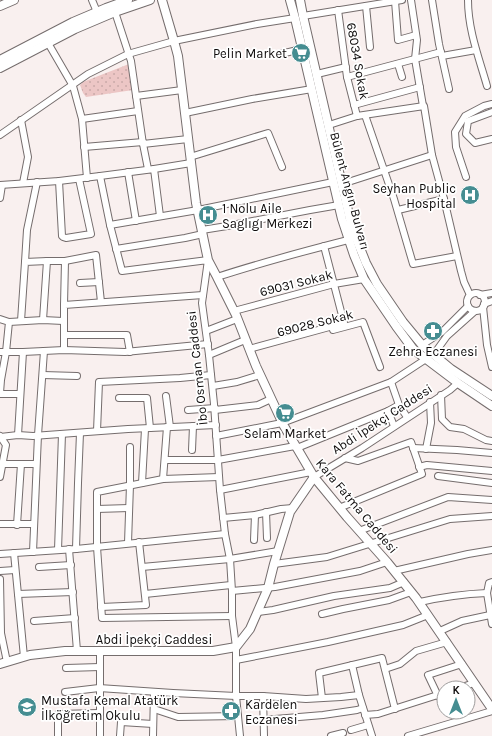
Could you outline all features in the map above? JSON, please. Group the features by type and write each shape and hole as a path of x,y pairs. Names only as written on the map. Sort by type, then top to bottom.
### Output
{"main road":[{"path":"0,6 14,0"},
{"path":"0,60 66,26 128,0"},
{"path":"0,68 75,29 115,12 150,0"},
{"name":"İbo Osman Caddesi","path":"162,0 178,56 198,210 208,260"},
{"name":"Bülent Angın Bulvarı","path":"290,0 299,17 317,74 352,228 366,263 377,284 403,322 422,345 451,369 492,396"},
{"name":"Bülent Angın Bulvarı","path":"300,0 299,17 302,49 348,240 364,279 413,348 458,383 492,406"},
{"name":"Kara Fatma Caddesi","path":"208,260 234,311 249,350 282,423 312,475 420,602 472,680"},
{"name":"Abdi İpekçi Caddesi","path":"4,663 30,655 65,650 213,651 236,647 250,629 258,612 268,588 290,512 312,475"},
{"name":"Kara Fatma Caddesi","path":"476,686 492,710"}],"street":[{"path":"92,0 97,12"},
{"path":"411,0 417,40 415,59 432,155 464,282 470,295"},
{"path":"432,0 441,54 449,89"},
{"path":"468,0 473,41 488,86"},
{"path":"0,135 73,86 88,74 128,54 174,41 257,24 399,1 398,40 416,35"},
{"path":"366,6 370,48"},
{"name":"68034 Sokak","path":"338,10 347,77 357,116"},
{"path":"115,12 130,61 143,143 151,169 160,216"},
{"path":"48,43 73,86 82,118 87,178"},
{"path":"276,54 302,49"},
{"path":"347,77 415,59 476,50"},
{"path":"398,64 402,77"},
{"path":"317,74 346,67"},
{"path":"354,105 420,87"},
{"path":"185,113 252,99 312,89"},
{"path":"136,96 182,90"},
{"path":"466,177 456,147 455,132 465,116 484,106 492,104"},
{"path":"329,125 357,116 424,106"},
{"path":"82,118 138,111"},
{"path":"492,112 468,121 466,134 475,143 492,139"},
{"path":"365,115 398,210 413,264 457,256"},
{"path":"21,120 28,157 23,183"},
{"path":"0,198 1,185 79,179 151,169 191,160 268,133 282,168"},
{"path":"84,147 188,139"},
{"path":"342,184 432,155"},
{"path":"128,172 136,221"},
{"path":"100,176 110,225 122,271 208,260"},
{"path":"60,181 62,236 63,238 66,238 91,234 79,179"},
{"path":"21,321 27,230 37,182"},
{"path":"110,225 198,210 333,182"},
{"path":"398,210 444,199"},
{"path":"116,249 185,238 227,226 339,205"},
{"path":"218,277 234,271 348,240"},
{"path":"249,350 344,323 324,246"},
{"path":"25,262 65,261 96,255 101,302"},
{"name":"İbo Osman Caddesi","path":"208,260 202,302 215,409 223,518 230,559 232,616 236,647 236,696 240,736"},
{"path":"43,320 47,261"},
{"path":"64,350 63,321 65,261"},
{"name":"69031 Sokak","path":"234,311 334,284 364,279"},
{"path":"80,283 99,282"},
{"path":"475,311 468,306 467,300 470,295 475,293 492,293"},
{"path":"480,294 484,299 492,367"},
{"path":"64,305 203,295"},
{"path":"434,354 447,336 475,311 480,310 484,305 492,301"},
{"path":"422,345 442,332 468,306"},
{"path":"0,319 9,322 43,320 63,321"},
{"path":"206,331 237,319"},
{"path":"9,322 3,352 0,393 20,394"},
{"name":"69028 Sokak","path":"249,350 363,322 380,367"},
{"path":"64,335 128,335 130,352"},
{"path":"209,355 245,340"},
{"path":"3,352 64,350 130,352 208,344"},
{"path":"33,552 36,464 44,351"},
{"path":"18,435 23,352"},
{"path":"216,436 282,423 391,382 426,359"},
{"path":"43,374 76,376"},
{"path":"96,432 98,382 211,375"},
{"path":"212,386 237,382 260,375"},
{"path":"391,382 399,405 407,417"},
{"name":"Abdi İpekçi Caddesi","path":"312,475 345,458 441,396 458,383"},
{"path":"163,479 168,427 166,396"},
{"path":"441,396 442,418 450,428 464,429 486,440 492,441"},
{"path":"119,398 147,398 147,428 142,483"},
{"path":"188,410 215,409 258,404 271,399"},
{"path":"426,449 431,423 430,402"},
{"path":"164,460 218,460 296,447 388,411 399,405"},
{"path":"388,411 394,426"},
{"path":"0,436 38,436 147,428 216,425"},
{"path":"192,450 194,426"},
{"path":"77,651 71,565 78,483 80,433"},
{"path":"58,550 62,434"},
{"path":"0,436 6,445 0,477"},
{"path":"339,508 422,474 411,442 358,462 345,458"},
{"path":"128,543 130,508 130,447"},
{"path":"413,448 492,453"},
{"path":"2,464 36,464"},
{"path":"17,525 21,464"},
{"path":"420,467 426,466 492,471"},
{"path":"220,490 312,475"},
{"path":"438,476 492,483"},
{"path":"219,477 163,479 97,492 97,547 102,618 232,616"},
{"path":"359,531 448,497 492,500"},
{"path":"97,509 130,508"},
{"path":"223,518 255,515 293,508"},
{"path":"266,512 267,538"},
{"path":"254,540 255,515"},
{"path":"274,564 327,557 450,519 492,516"},
{"path":"0,524 34,524"},
{"path":"0,554 97,547 225,534"},
{"path":"101,607 146,605 139,542"},
{"path":"394,571 492,550"},
{"path":"142,567 230,559 278,551"},
{"path":"14,553 24,657"},
{"path":"144,594 232,588 268,588 360,571 387,562"},
{"path":"39,568 71,565"},
{"path":"0,571 16,570"},
{"path":"0,579 1,633 4,663"},
{"path":"258,612 334,596 390,588 404,582"},
{"path":"492,582 489,583 487,593 492,624"},
{"path":"18,594 73,592"},
{"path":"322,614 389,600 411,592"},
{"path":"420,602 439,598 487,593"},
{"path":"236,660 404,625 428,615"},
{"path":"440,631 462,621 490,615"},
{"path":"34,620 75,618"},
{"path":"385,669 400,664 416,651 447,642"},
{"path":"100,651 100,736"},
{"path":"322,698 319,673 382,658 395,709"},
{"path":"436,687 428,675 462,664"},
{"path":"352,665 359,695 372,736"},
{"path":"66,668 100,667"},
{"path":"65,692 99,688 306,699 359,695"},
{"path":"153,736 154,692"},
{"path":"263,696 264,736"},
{"path":"365,715 378,714 436,697"},
{"path":"264,720 324,715 363,708"},
{"path":"154,709 178,716 238,716"},
{"path":"408,736 492,710"},
{"path":"58,736 58,714 99,713"},
{"path":"120,736 121,722 153,724"},
{"path":"351,730 368,726"},
{"path":"331,736 343,733"}],"shaded area":[{"path":"129,64 133,90 86,97 83,93 80,85 83,82"}],"place":[{"name":"Pelin Market","path":"301,53"},
{"name":"Seyhan Public Hospital","path":"470,195"},
{"name":"1 Nolu Aile Saglıgı Merkezi","path":"208,215"},
{"name":"Zehra Eczanesi","path":"433,331"},
{"name":"Selam Market","path":"285,413"},
{"name":"Mustafa Kemal Atatürk İlköğretim Okulu","path":"27,707"},
{"name":"Kardelen Eczanesi","path":"231,711"}]}
